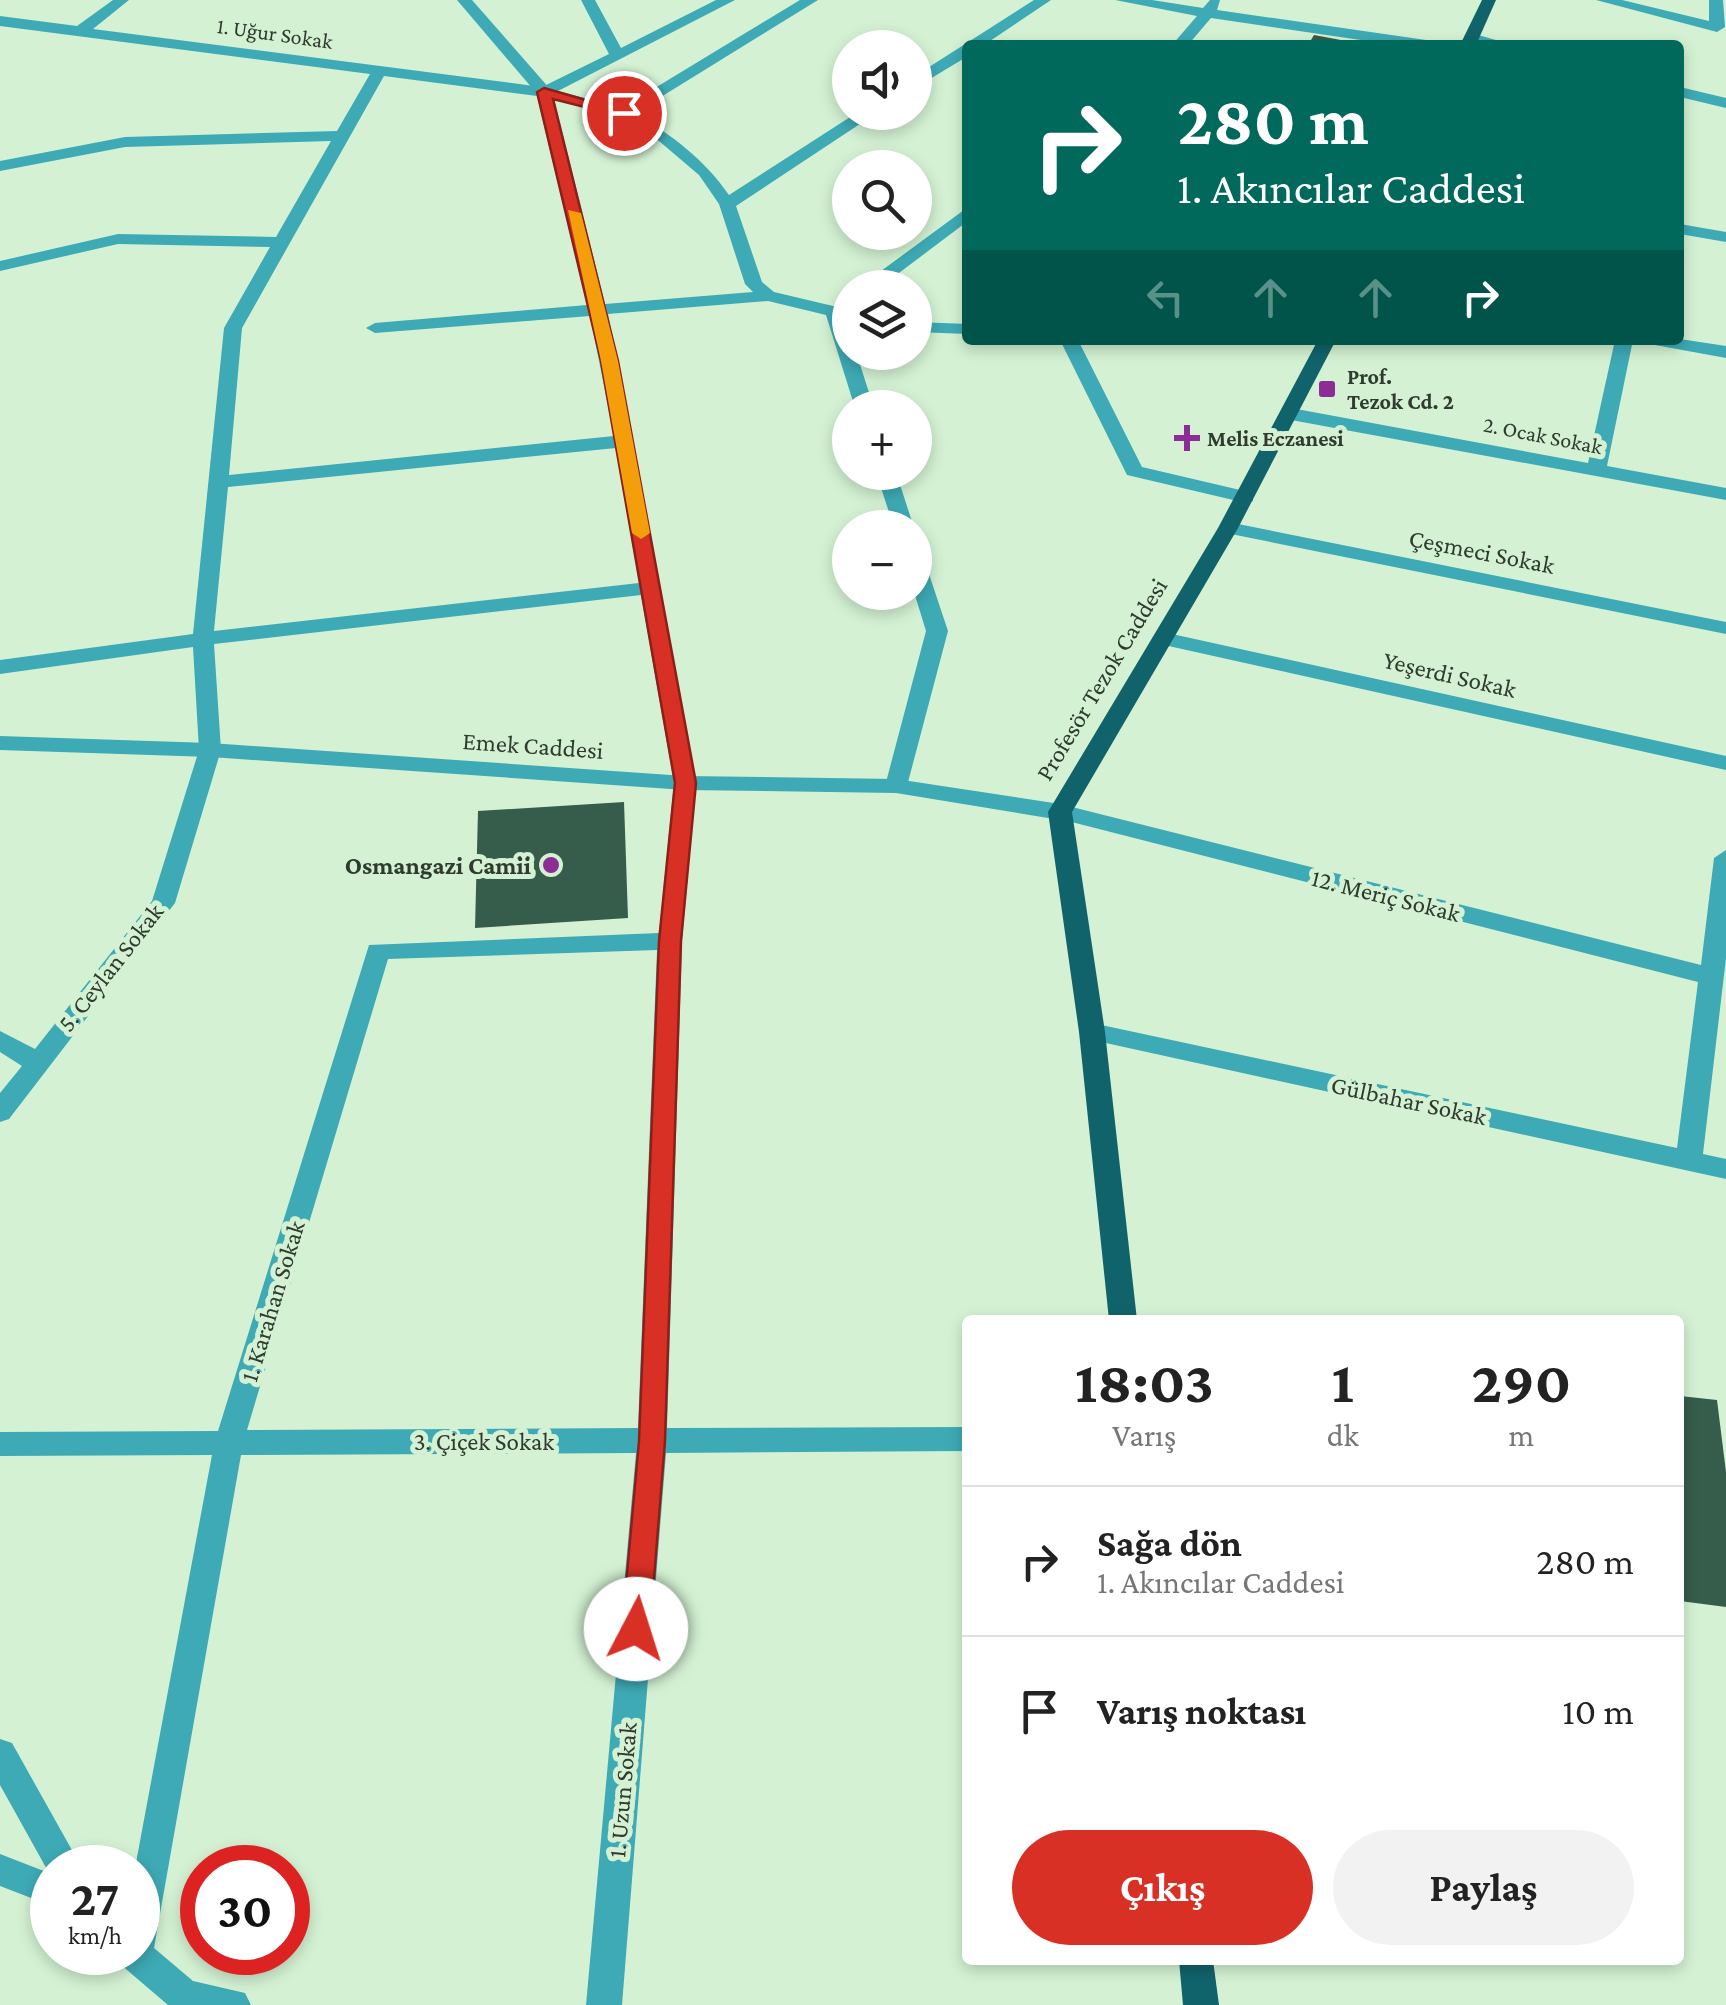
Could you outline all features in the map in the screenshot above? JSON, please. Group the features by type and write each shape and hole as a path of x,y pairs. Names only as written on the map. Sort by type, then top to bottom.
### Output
{"main road":[{"path":"1471,40 1489,0"},
{"name":"Profesör Tezok Caddesi","path":"1122,1315 1092,1032 1060,812 1228,528 1292,414 1325,345"},
{"path":"1197,1965 1201,2005"}],"street":[{"path":"82,30 122,0"},
{"path":"464,0 544,92 728,0"},
{"path":"588,0 617,56"},
{"path":"624,113 811,0"},
{"path":"982,40 1044,0"},
{"path":"1122,0 1213,6 1399,40"},
{"path":"1603,0 1718,27 1716,0"},
{"path":"1184,40 1213,6"},
{"name":"1. Uğur Sokak","path":"0,21 544,92 624,113 664,138 705,172 728,204"},
{"path":"932,72 962,54"},
{"path":"210,750 203,639 233,328 380,70"},
{"name":"1. Uzun Sokak","path":"544,92 624,441 685,783 670,941 652,1441 604,2005"},
{"path":"1684,93 1726,104"},
{"path":"768,296 754,284 728,204 842,130"},
{"path":"0,166 125,142 341,136"},
{"path":"891,270 962,217"},
{"path":"1684,230 1726,237"},
{"path":"0,266 118,239 280,242"},
{"path":"375,328 768,296 832,307"},
{"path":"932,328 962,329"},
{"path":"1071,345 1134,471 1246,496"},
{"path":"1596,471 1623,345"},
{"path":"1684,345 1726,352"},
{"name":"2. Ocak Sokak","path":"1292,414 1726,494"},
{"path":"220,482 624,441"},
{"name":"Çeşmeci Sokak","path":"1228,528 1726,628"},
{"path":"0,667 203,639 650,588"},
{"path":"896,786 938,631 931,610"},
{"name":"Yeşerdi Sokak","path":"1162,638 1726,763"},
{"name":"Emek Caddesi","path":"0,744 210,750 685,783 896,786 1060,812"},
{"name":"5. Ceylan Sokak","path":"0,1112 163,902 210,750"},
{"name":"12. Meriç Sokak","path":"1060,812 1712,977"},
{"path":"1689,1160 1726,858"},
{"name":"1. Karahan Sokak","path":"155,1845 229,1442 378,952 670,941"},
{"name":"Gülbahar Sokak","path":"1092,1032 1726,1169"},
{"path":"0,1040 36,1062"},
{"name":"3. Çiçek Sokak","path":"0,1444 962,1439"},
{"path":"0,1754 52,1845"},
{"path":"0,1870 30,1882"},
{"path":"158,1975 183,2001 233,2005"}],"building":[{"path":"1314,35 1341,40 1311,40"},
{"name":"Osmangazi Camii","path":"624,802 628,918 475,928 478,811"},
{"path":"1684,1396 1717,1400 1726,1472 1726,1607 1684,1602"}],"slow traffic":[{"path":"574,213 610,361 641,533"}],"place":[{"name":"Prof. Tezok Cd. 2","path":"1327,389"},
{"name":"Melis Eczanesi","path":"1187,438"},
{"name":"Osmangazi Camii","path":"551,865"}],"route":[{"path":"624,113 544,92 610,361 685,783 670,941 652,1441 636,1629"}]}
